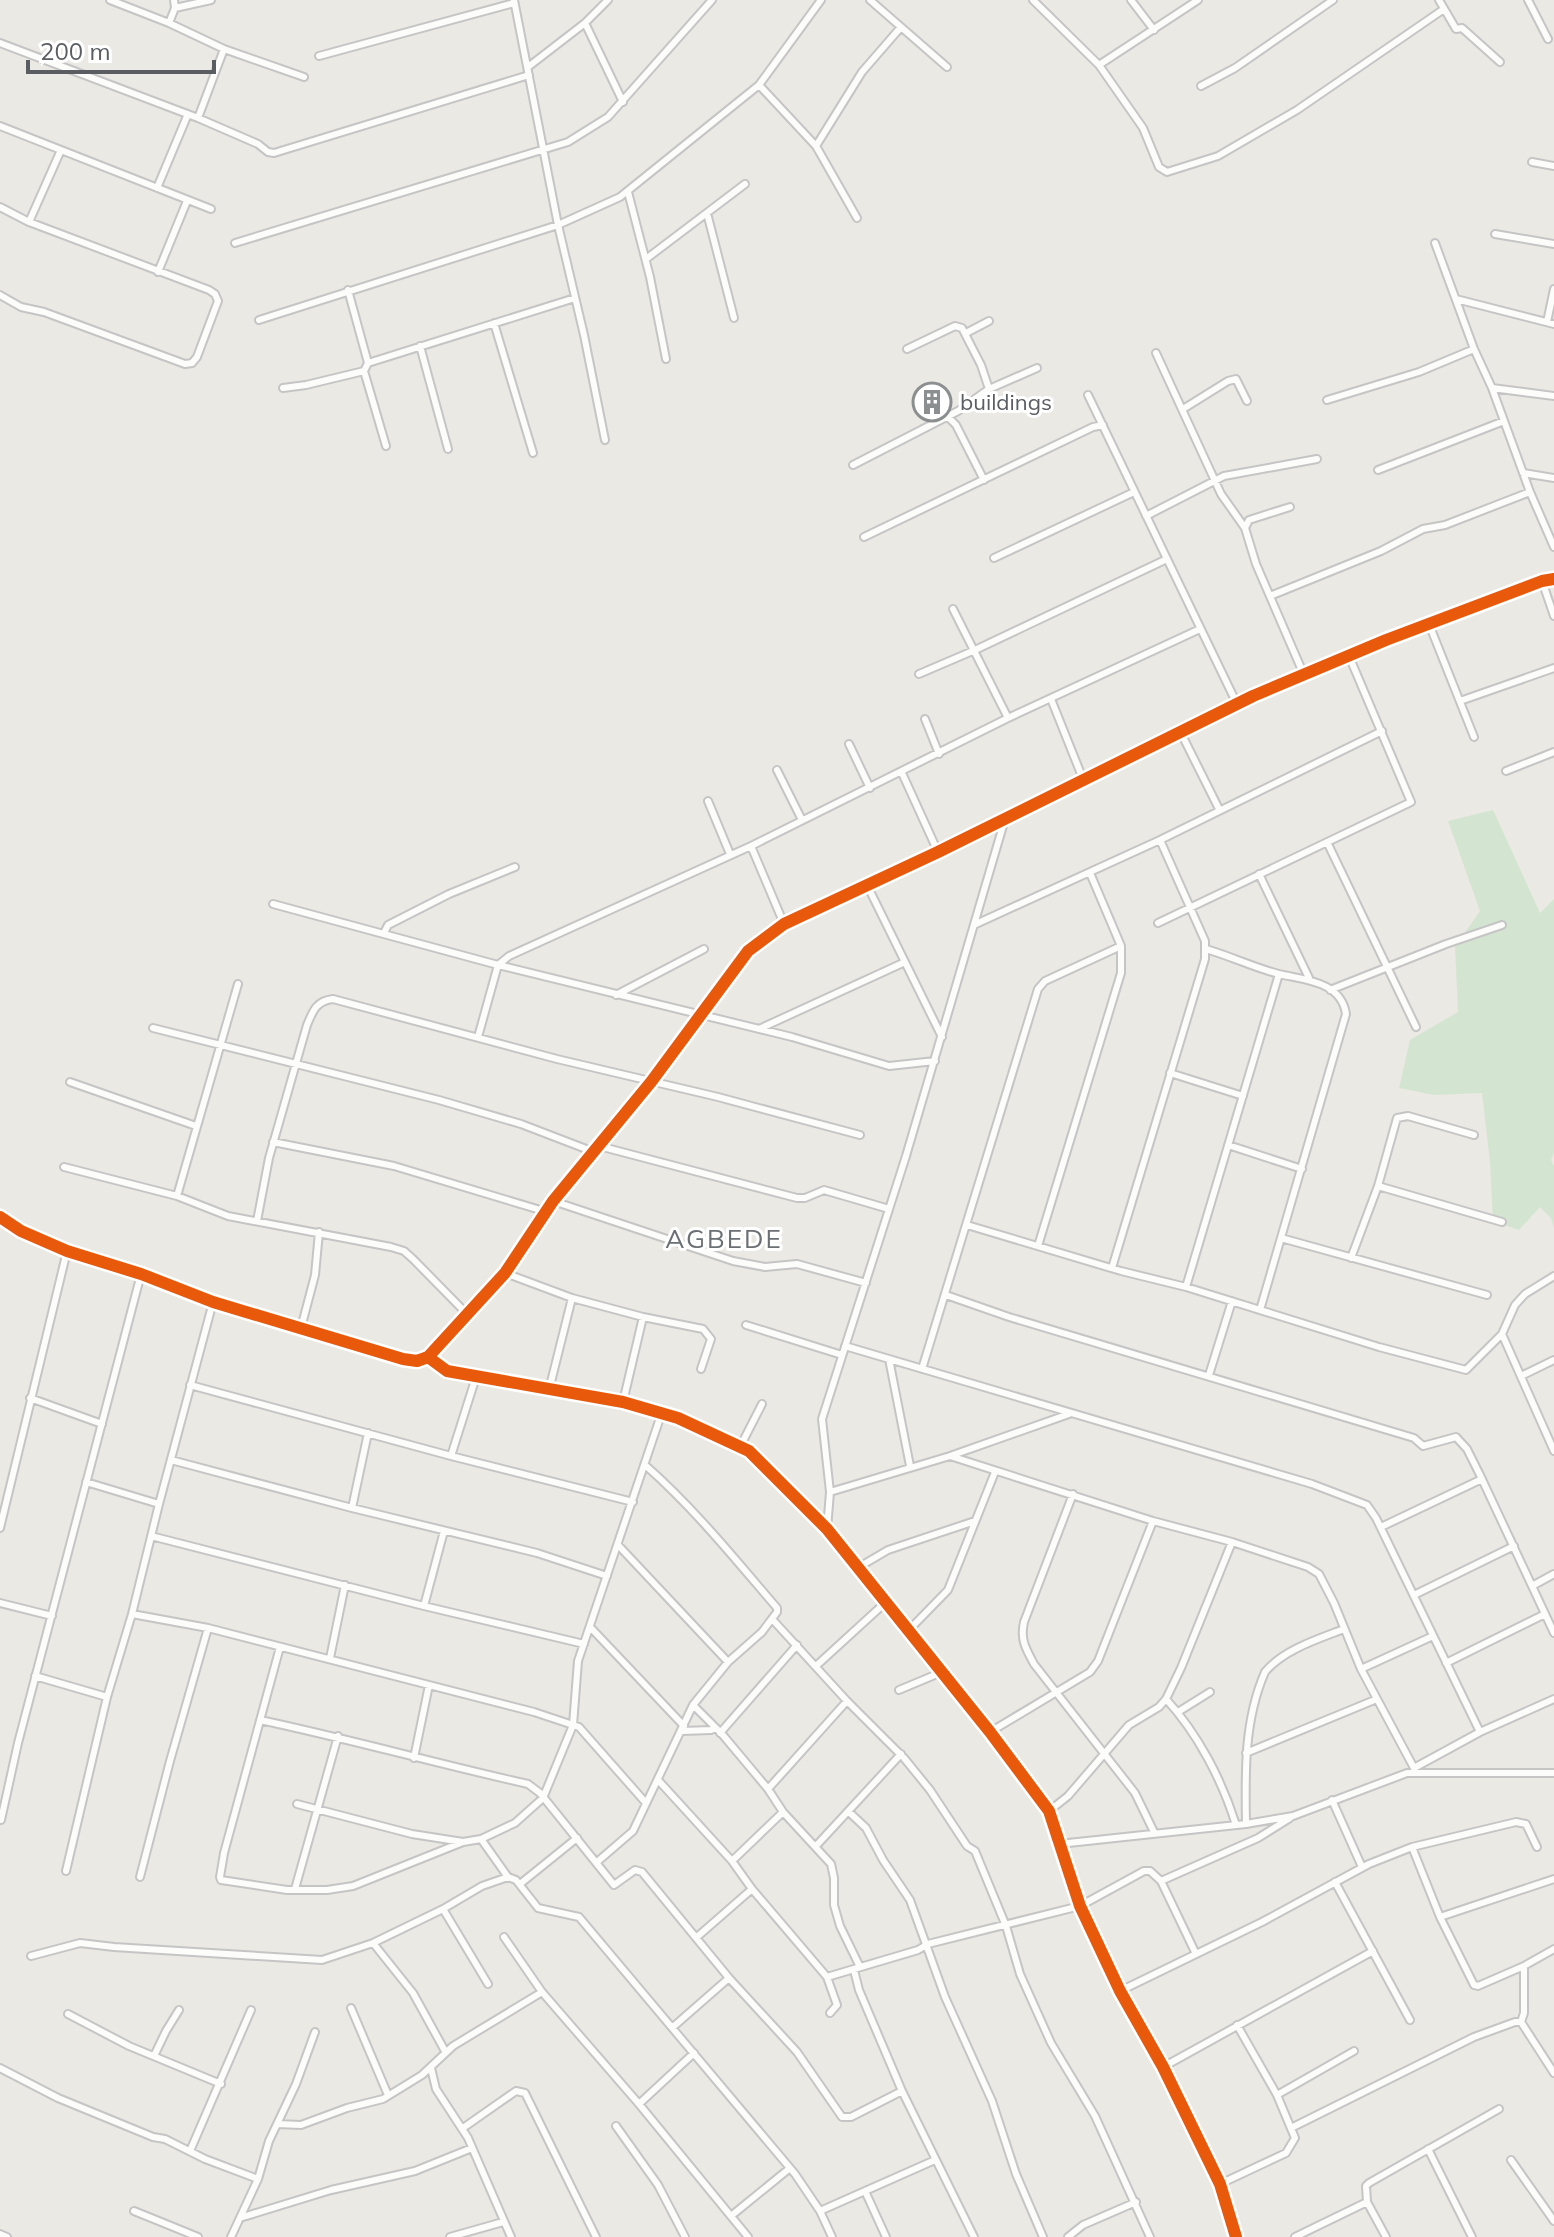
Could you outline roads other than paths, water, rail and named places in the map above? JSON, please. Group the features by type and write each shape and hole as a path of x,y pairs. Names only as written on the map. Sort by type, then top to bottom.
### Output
{"street":[{"path":"110,0 224,49 304,77"},
{"path":"169,23 174,4 211,0"},
{"path":"235,243 568,142 593,128 623,102 712,0"},
{"path":"259,320 558,225 628,192 759,85 821,0"},
{"path":"870,0 947,67"},
{"path":"1033,0 1099,65 1143,128 1159,167 1167,172 1218,156 1297,110 1444,9"},
{"path":"1131,0 1154,30"},
{"path":"1099,65 1198,0"},
{"path":"1201,86 1235,68 1333,0"},
{"path":"1439,0 1456,29 1462,28 1500,62"},
{"path":"1528,0 1548,39"},
{"path":"319,56 514,1 605,440"},
{"path":"0,43 198,118 274,153 528,71 585,23 604,2"},
{"path":"585,23 623,102"},
{"path":"816,146 862,72 901,27"},
{"path":"198,118 224,49"},
{"path":"759,85 816,146 857,218"},
{"path":"157,188 188,114"},
{"path":"0,126 211,209"},
{"path":"29,222 61,150"},
{"path":"1532,162 1554,166"},
{"path":"646,259 745,184"},
{"path":"628,192 646,259 666,359"},
{"path":"158,272 187,201"},
{"path":"0,207 29,222 209,290 218,301 197,357 192,363 185,364 44,312 21,307 0,295"},
{"path":"707,213 734,318"},
{"path":"1495,234 1554,244"},
{"path":"1435,243 1554,547"},
{"path":"1456,299 1550,323 1554,289"},
{"path":"348,290 368,363 364,371 386,446"},
{"path":"368,363 575,298"},
{"path":"966,333 989,321"},
{"path":"494,323 533,453"},
{"path":"907,349 955,326 962,328 989,389"},
{"path":"420,346 448,449"},
{"path":"1327,400 1419,372 1474,349"},
{"path":"1156,353 1221,494 1245,528 1256,564 1304,675"},
{"path":"853,465 958,411 989,389 1037,368"},
{"path":"283,388 364,371"},
{"path":"1183,409 1236,379 1247,401"},
{"path":"1492,388 1554,396"},
{"path":"1088,395 1237,704"},
{"path":"956,425 958,411"},
{"path":"947,416 956,425 984,480"},
{"path":"1378,470 1504,421"},
{"path":"864,537 1093,427 1103,425"},
{"path":"1146,516 1224,476 1317,459"},
{"path":"1523,473 1554,478"},
{"path":"994,558 1134,492"},
{"path":"1270,596 1381,551 1423,529 1445,525 1530,492"},
{"path":"1245,528 1249,520 1290,507"},
{"path":"919,674 1167,559"},
{"path":"0,1217 21,1231 67,1251 141,1274 213,1302 403,1359 417,1361 428,1357 505,1273 553,1201 651,1082 748,951 784,924 938,852 1237,704 1429,624 1554,579"},
{"path":"1542,581 1554,616"},
{"path":"953,609 1008,718"},
{"path":"1429,624 1474,737"},
{"path":"478,1037 498,965 513,954 751,846 1008,718 1200,629"},
{"path":"1158,923 1411,802 1349,656"},
{"path":"1460,701 1554,668"},
{"path":"1051,699 1083,779"},
{"path":"925,719 939,754"},
{"path":"1180,731 1219,809"},
{"path":"976,924 1160,840 1382,731"},
{"path":"849,744 870,788"},
{"path":"1506,771 1554,752"},
{"path":"777,770 802,820"},
{"path":"902,773 938,852"},
{"path":"708,801 730,854"},
{"path":"827,1529 830,1492 822,1419 935,1061 1005,819"},
{"path":"1112,1268 1206,949 1191,907 1160,840"},
{"path":"1327,842 1416,1027"},
{"path":"751,846 784,924"},
{"path":"384,933 388,925 449,894 515,867"},
{"path":"1038,1246 1121,973 1121,946 1090,873"},
{"path":"1259,874 1309,978"},
{"path":"867,885 942,1037"},
{"path":"273,904 698,1019 759,1029 889,1066 935,1061"},
{"path":"1330,990 1502,925"},
{"path":"922,1369 1038,989 1045,981 1121,946"},
{"path":"616,995 704,949"},
{"path":"1206,949 1279,974 1309,978 1342,1001 1346,1014 1260,1310"},
{"path":"759,1029 905,962"},
{"path":"1186,1287 1279,974"},
{"path":"177,1196 238,984"},
{"path":"257,1221 273,1142 313,1009 324,1000 333,999 860,1135"},
{"path":"153,1028 415,1094 597,1149 797,1198 824,1190 889,1209"},
{"path":"1170,1073 1243,1096"},
{"path":"70,1082 196,1126"},
{"path":"1351,1258 1378,1186 1395,1122 1400,1116 1474,1135"},
{"path":"273,1142 394,1166 547,1212"},
{"path":"1228,1145 1302,1169"},
{"path":"64,1167 177,1196 228,1216 404,1251 466,1313"},
{"path":"1378,1186 1502,1222"},
{"path":"553,1201 720,1257 765,1267 797,1264 866,1283"},
{"path":"967,1225 1466,1370 1502,1334 1515,1305 1525,1294 1554,1276"},
{"path":"301,1328 315,1275 319,1232"},
{"path":"1281,1238 1487,1295"},
{"path":"0,1528 67,1251"},
{"path":"505,1273 572,1298 707,1332 711,1339 701,1369"},
{"path":"1,1820 35,1676 141,1274"},
{"path":"946,1295 1047,1329 1414,1438 1423,1446 1456,1437 1467,1449 1554,1633"},
{"path":"549,1390 572,1298"},
{"path":"1209,1375 1232,1301"},
{"path":"66,1871 107,1697 132,1614 213,1302"},
{"path":"623,1402 643,1317"},
{"path":"746,1325 842,1355"},
{"path":"1502,1334 1553,1446"},
{"path":"845,1346 1312,1484 1367,1505 1381,1527 1480,1732"},
{"path":"428,1357 447,1371 623,1402 662,1412 741,1445 827,1529 990,1732 1049,1811 1080,1906 1120,1991 1163,2067 1220,2184 1236,2237"},
{"path":"889,1359 910,1466"},
{"path":"1521,1376 1554,1360"},
{"path":"451,1456 476,1377"},
{"path":"190,1385 633,1502"},
{"path":"30,1398 102,1424"},
{"path":"741,1445 762,1404"},
{"path":"280,1647 224,1853 220,1879 295,1889 327,1890 353,1886 463,1842 481,1839 515,1823 543,1798 573,1725 576,1673 584,1644 662,1412"},
{"path":"830,1492 950,1456 1069,1414"},
{"path":"352,1508 368,1433"},
{"path":"950,1456 1315,1570 1334,1603 1361,1669 1414,1768"},
{"path":"171,1460 537,1553 607,1576"},
{"path":"597,1862 633,1831 693,1705 728,1662 772,1619 777,1608 671,1488 645,1465"},
{"path":"909,1630 948,1590 995,1472"},
{"path":"1381,1527 1482,1479"},
{"path":"86,1482 159,1504"},
{"path":"1073,1494 1021,1635 1034,1664 1135,1793 1154,1832"},
{"path":"859,1567 888,1550 975,1521"},
{"path":"990,1732 1090,1672 1098,1661 1153,1521"},
{"path":"424,1606 444,1531"},
{"path":"151,1536 584,1644"},
{"path":"1049,1811 1068,1796 1129,1725 1159,1707 1166,1699 1232,1542"},
{"path":"618,1545 728,1662"},
{"path":"1414,1595 1514,1546"},
{"path":"1532,1586 1554,1574"},
{"path":"330,1658 345,1585"},
{"path":"816,1666 886,1602"},
{"path":"0,1603 52,1616"},
{"path":"132,1614 208,1628 330,1658 573,1725 584,1731 646,1803"},
{"path":"1446,1663 1545,1614"},
{"path":"772,1619 847,1701 901,1754 930,1790 967,1846 975,1851 1006,1926 1020,1974 1051,2043 1095,2116 1150,2237"},
{"path":"140,1877 208,1628"},
{"path":"591,1628 683,1728 718,1730 797,1645"},
{"path":"1246,1824 1246,1753 1250,1722 1265,1672 1271,1665 1312,1641 1344,1629"},
{"path":"1361,1669 1433,1636"},
{"path":"899,1690 942,1672"},
{"path":"35,1676 107,1697"},
{"path":"414,1758 429,1685"},
{"path":"1178,1712 1210,1692"},
{"path":"1166,1699 1178,1712 1226,1792 1236,1825"},
{"path":"1246,1753 1377,1699"},
{"path":"1161,1881 1258,1838 1293,1816 1407,1773 1480,1732 1554,1699"},
{"path":"768,1789 847,1701"},
{"path":"693,1705 718,1730 833,1870 834,1905 857,1969 859,1990 902,2091 974,2237"},
{"path":"260,1720 338,1736 414,1758 528,1784 614,1885 635,1870 640,1870 729,1978 797,2052 842,2117 851,2117 902,2091"},
{"path":"295,1889 338,1736"},
{"path":"816,1846 901,1754"},
{"path":"1407,1773 1554,1773"},
{"path":"658,1780 732,1861 827,1977 837,2005 830,2013"},
{"path":"1332,1800 1362,1867"},
{"path":"297,1804 412,1834 463,1842"},
{"path":"732,1861 783,1812"},
{"path":"849,1812 866,1828 883,1860 902,1886 928,1944 945,1997 992,2101 1016,2174 1043,2237"},
{"path":"1059,1844 1293,1816"},
{"path":"1120,1991 1262,1922 1362,1867 1412,1847 1516,1822 1526,1824 1537,1847"},
{"path":"520,1884 577,1838"},
{"path":"481,1839 508,1877 520,1884 538,1908 579,1917 790,2168 820,2211 832,2237"},
{"path":"1412,1847 1440,1917 1474,1985 1524,1966 1554,1949"},
{"path":"827,1977 918,1950 928,1944 1080,1906 1144,1871 1155,1874 1161,1881 1196,1954"},
{"path":"31,1956 80,1943 322,1960 373,1943 482,1886 508,1877"},
{"path":"1440,1917 1554,1879"},
{"path":"1335,1882 1410,2020"},
{"path":"697,1937 752,1889"},
{"path":"443,1909 488,1984"},
{"path":"504,1937 542,1992 639,2104 731,2216 743,2235"},
{"path":"373,1943 413,1993 445,2051"},
{"path":"1163,2067 1373,1951"},
{"path":"1521,2022 1524,2013 1524,1966"},
{"path":"673,2027 729,1978"},
{"path":"277,2124 301,2125 388,2095 431,2068 445,2051 542,1992"},
{"path":"351,2008 388,2095"},
{"path":"154,2056 179,2010"},
{"path":"190,2151 251,2010"},
{"path":"68,2014 129,2046 221,2084"},
{"path":"1521,2022 1554,2073"},
{"path":"1291,2128 1474,2037 1521,2022"},
{"path":"1220,2184 1286,2153 1295,2138 1277,2095 1237,2025"},
{"path":"231,2237 243,2217 265,2151 315,2032"},
{"path":"1277,2095 1354,2051"},
{"path":"639,2104 694,2053"},
{"path":"431,2068 436,2089 463,2128 511,2237"},
{"path":"1,2071 58,2098 258,2179"},
{"path":"463,2128 516,2091 525,2093 596,2237"},
{"path":"1386,2237 1367,2202 1366,2186 1499,2109"},
{"path":"616,2126 658,2185 685,2237"},
{"path":"243,2217 331,2190 415,2171 472,2148"},
{"path":"1428,2149 1472,2237"},
{"path":"820,2211 935,2160"},
{"path":"1511,2160 1554,2221"},
{"path":"731,2216 790,2168"},
{"path":"865,2191 886,2237"},
{"path":"1068,2237 1083,2225 1136,2202"},
{"path":"1295,2237 1367,2202"},
{"path":"134,2211 198,2237"},
{"path":"450,2237 503,2222"},
{"path":"0,2234 7,2237"}],"place":[{"name":"buildings","path":"932,402"}],"district":[{"name":"AGBEDE","path":"724,1238"}]}
